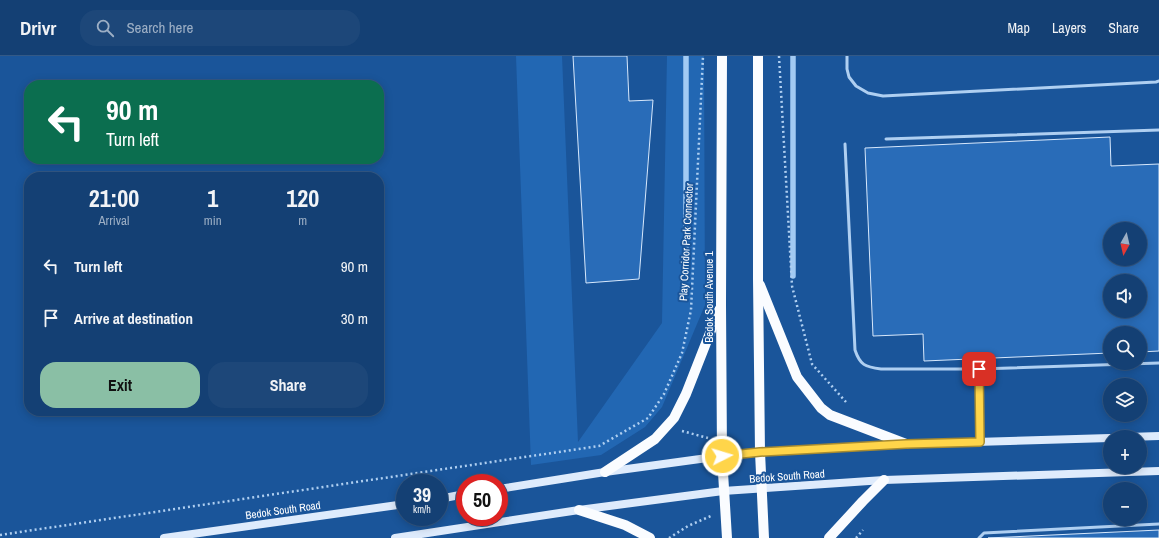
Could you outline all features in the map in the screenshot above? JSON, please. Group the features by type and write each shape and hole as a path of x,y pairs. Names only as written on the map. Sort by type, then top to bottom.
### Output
{"main road":[{"name":"Bedok South Avenue 1","path":"722,56 722,456 727,538"},
{"path":"758,56 760,452 764,538"},
{"path":"758,280 797,377 821,408 830,415 906,444"},
{"path":"605,472 655,439 674,418 686,394 721,304"},
{"path":"1147,436 1159,436"},
{"path":"508,488 605,472 760,452 906,444 1103,438"},
{"name":"Bedok South Road","path":"395,538 580,510 724,491 884,480 1159,471"},
{"path":"829,538 862,501 884,480"},
{"name":"Bedok South Road","path":"164,538 396,505"},
{"path":"580,510 625,525 650,538"}],"lane":[{"path":"847,56 847,69 849,77 856,86 868,93 883,96 1159,81"},
{"path":"886,139 1159,130"},
{"path":"845,144 855,350 861,364 872,368 979,369 1159,363"},
{"path":"979,369 980,442"},
{"path":"979,538 984,533 1159,524"}],"path":[{"name":"Play Corridor Park Connector","path":"0,535 599,446 648,418 664,394 682,353 691,310 703,56"},
{"path":"779,56 792,286 812,364 846,402"},
{"path":"856,538 863,530"}],"shaded area":[{"path":"516,56 562,56 578,442 662,323 667,56 704,56 705,305 662,407 645,427 601,455 531,465"}],"building":[{"path":"573,56 627,56 629,101 653,100 639,279 586,283"},
{"path":"1110,137 1111,166 1159,164 1159,351 1147,352 1147,326 1103,326 1103,353 924,361 923,334 873,336 865,148"},
{"path":"1159,530 1159,538 988,538"}],"waterway":[{"path":"686,56 686,259"},
{"path":"793,56 793,276"}],"route":[{"path":"722,456 760,452 906,444 980,442 979,369"}]}
